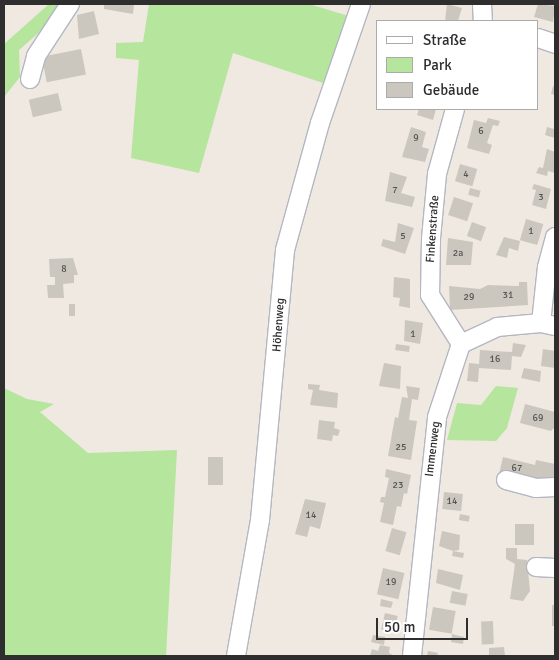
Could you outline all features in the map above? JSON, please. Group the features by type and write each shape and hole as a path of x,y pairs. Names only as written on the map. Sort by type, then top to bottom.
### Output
{"street":[{"path":"30,78 36,56 70,4"},
{"name":"Höhenweg","path":"236,656 260,520 285,250 320,123 361,4"},
{"path":"482,4 483,20"},
{"path":"539,38 555,44"},
{"name":"Finkenstraße","path":"455,110 437,174 431,239 430,295 460,344"},
{"path":"460,344 497,327 548,325 547,267 555,237"},
{"name":"Immenweg","path":"412,656 437,417 460,344"},
{"path":"506,480 536,488 555,487"},
{"path":"536,567 555,568"}],"green space":[{"path":"49,4 63,4 50,23 19,50 20,77 4,97 4,44"},
{"path":"149,4 309,4 352,17 329,85 233,53 199,173 131,158 139,60 116,58 116,43 143,42"},
{"path":"496,386 518,388 507,428 496,441 447,440 457,403 481,405"},
{"path":"4,388 27,399 54,404 40,412 88,453 177,450 166,656 4,656"}],"building":[{"path":"104,4 134,4 133,14 104,9"},
{"path":"447,4 462,8 458,20 445,20"},
{"path":"538,4 555,6 553,22 534,17"},
{"path":"94,11 99,34 79,39 77,15"},
{"path":"81,49 86,75 47,82 42,57"},
{"path":"553,86 555,87 555,95 551,94"},
{"path":"58,93 62,111 33,117 29,100"},
{"path":"419,110 436,110 433,120 417,115"},
{"path":"488,118 500,121 498,126 493,125 487,143 492,145 489,154 467,148 474,120 486,123"},
{"path":"555,125 555,138 545,135 547,127 554,129"},
{"path":"411,127 426,132 422,147 429,149 425,162 402,157"},
{"path":"547,149 555,152 555,173 548,171 547,176 536,173 539,167 543,168"},
{"path":"460,164 477,169 472,186 455,181"},
{"path":"390,172 407,177 401,193 415,197 412,207 385,201"},
{"path":"534,184 551,189 546,209 532,205 536,190 532,189"},
{"path":"470,188 481,191 479,198 468,195"},
{"path":"454,197 473,203 467,221 448,215"},
{"path":"526,219 543,224 537,245 520,240"},
{"path":"472,222 486,227 481,241 467,236"},
{"path":"398,223 414,228 405,254 381,246 383,239 395,242"},
{"path":"504,237 520,241 518,251 509,248 507,258 496,255"},
{"path":"448,238 473,242 471,265 446,265"},
{"path":"73,258 78,275 74,275 74,283 63,284 64,298 48,298 47,285 55,285 55,277 50,277 49,259"},
{"path":"394,277 410,279 410,308 399,306 400,298 393,297"},
{"path":"519,282 527,282 528,305 450,310 449,286 480,289 488,285 519,286"},
{"path":"69,304 75,304 75,316 69,316"},
{"path":"405,320 423,323 420,344 404,341"},
{"path":"513,343 526,345 521,357 512,356 511,370 479,368 478,382 467,381 469,363 479,364 480,350 512,352"},
{"path":"396,344 410,346 409,352 395,350"},
{"path":"543,349 555,351 555,368 541,366"},
{"path":"384,363 401,366 400,389 379,386"},
{"path":"524,368 541,371 540,382 521,378"},
{"path":"308,384 320,385 319,390 338,393 337,408 310,405 313,390 308,389"},
{"path":"406,386 420,388 418,400 412,399 409,420 417,421 411,460 388,456 395,417 398,418 402,397 408,398"},
{"path":"525,404 555,412 555,427 551,431 520,423"},
{"path":"319,420 335,422 334,428 340,430 338,436 333,435 332,441 317,439"},
{"path":"208,457 223,457 223,485 208,485"},
{"path":"503,457 535,465 536,460 555,464 555,483 532,477 530,482 499,474"},
{"path":"386,469 411,475 407,494 404,493 401,507 397,506 393,525 380,522 384,503 380,502 381,497 385,497 389,478 385,477"},
{"path":"444,492 463,494 461,511 442,509"},
{"path":"305,499 326,503 320,529 310,526 307,537 295,534"},
{"path":"460,514 470,516 469,522 459,520"},
{"path":"515,524 534,524 534,545 515,545"},
{"path":"392,528 406,532 400,555 385,551"},
{"path":"442,531 460,535 459,550 453,551 439,546"},
{"path":"506,548 517,548 517,559 527,560 530,591 523,601 510,599 515,564 506,559"},
{"path":"453,551 464,553 463,558 452,556"},
{"path":"383,568 404,573 398,599 377,594"},
{"path":"438,569 463,575 460,590 436,583"},
{"path":"452,591 468,594 465,606 450,603"},
{"path":"381,599 393,602 391,608 380,606"},
{"path":"552,605 555,605 555,626 552,626"},
{"path":"433,607 456,611 452,634 429,630"},
{"path":"385,613 398,616 394,632 381,630"},
{"path":"481,621 493,621 494,644 482,644"},
{"path":"452,634 464,637 463,644 451,642"},
{"path":"373,635 385,637 384,645 371,642"},
{"path":"380,645 390,647 389,653 395,656 370,656 372,649 378,651"},
{"path":"504,647 505,656 489,656 489,648"},
{"path":"428,651 438,653 437,656 427,656"}]}
